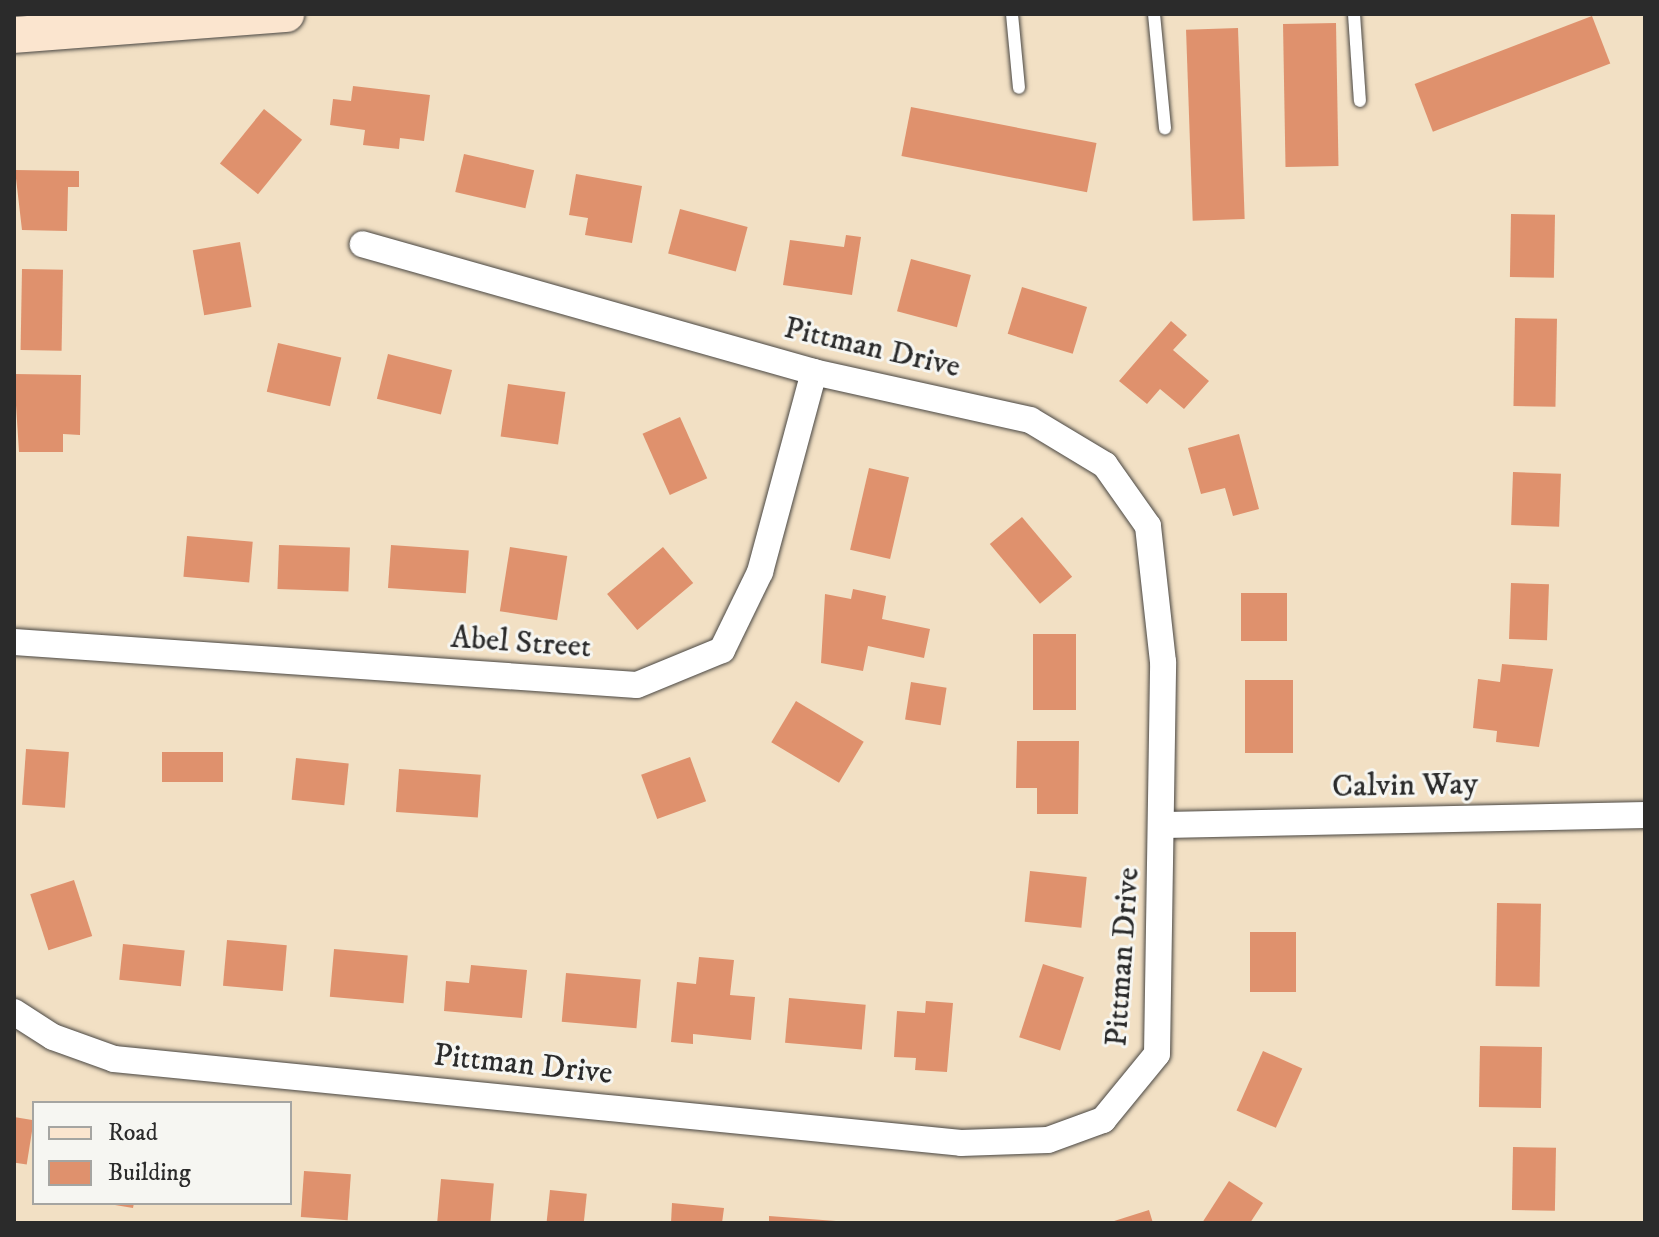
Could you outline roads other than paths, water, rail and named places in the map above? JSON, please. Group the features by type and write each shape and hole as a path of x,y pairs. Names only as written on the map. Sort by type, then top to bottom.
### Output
{"main road":[{"path":"14,35 286,14"}],"street":[{"name":"Pittman Drive","path":"14,1012 53,1037 114,1059 961,1143 1048,1140 1103,1120 1157,1054 1166,825 1163,662 1148,526 1105,465 1030,420 814,372 363,244"},
{"name":"Abel Street","path":"14,642 637,685 722,650 760,572 814,372"},
{"name":"Calvin Way","path":"1166,825 1645,815"}],"lane":[{"path":"1012,14 1019,88"},
{"path":"1154,14 1165,128"},
{"path":"1354,14 1360,101"}]}
